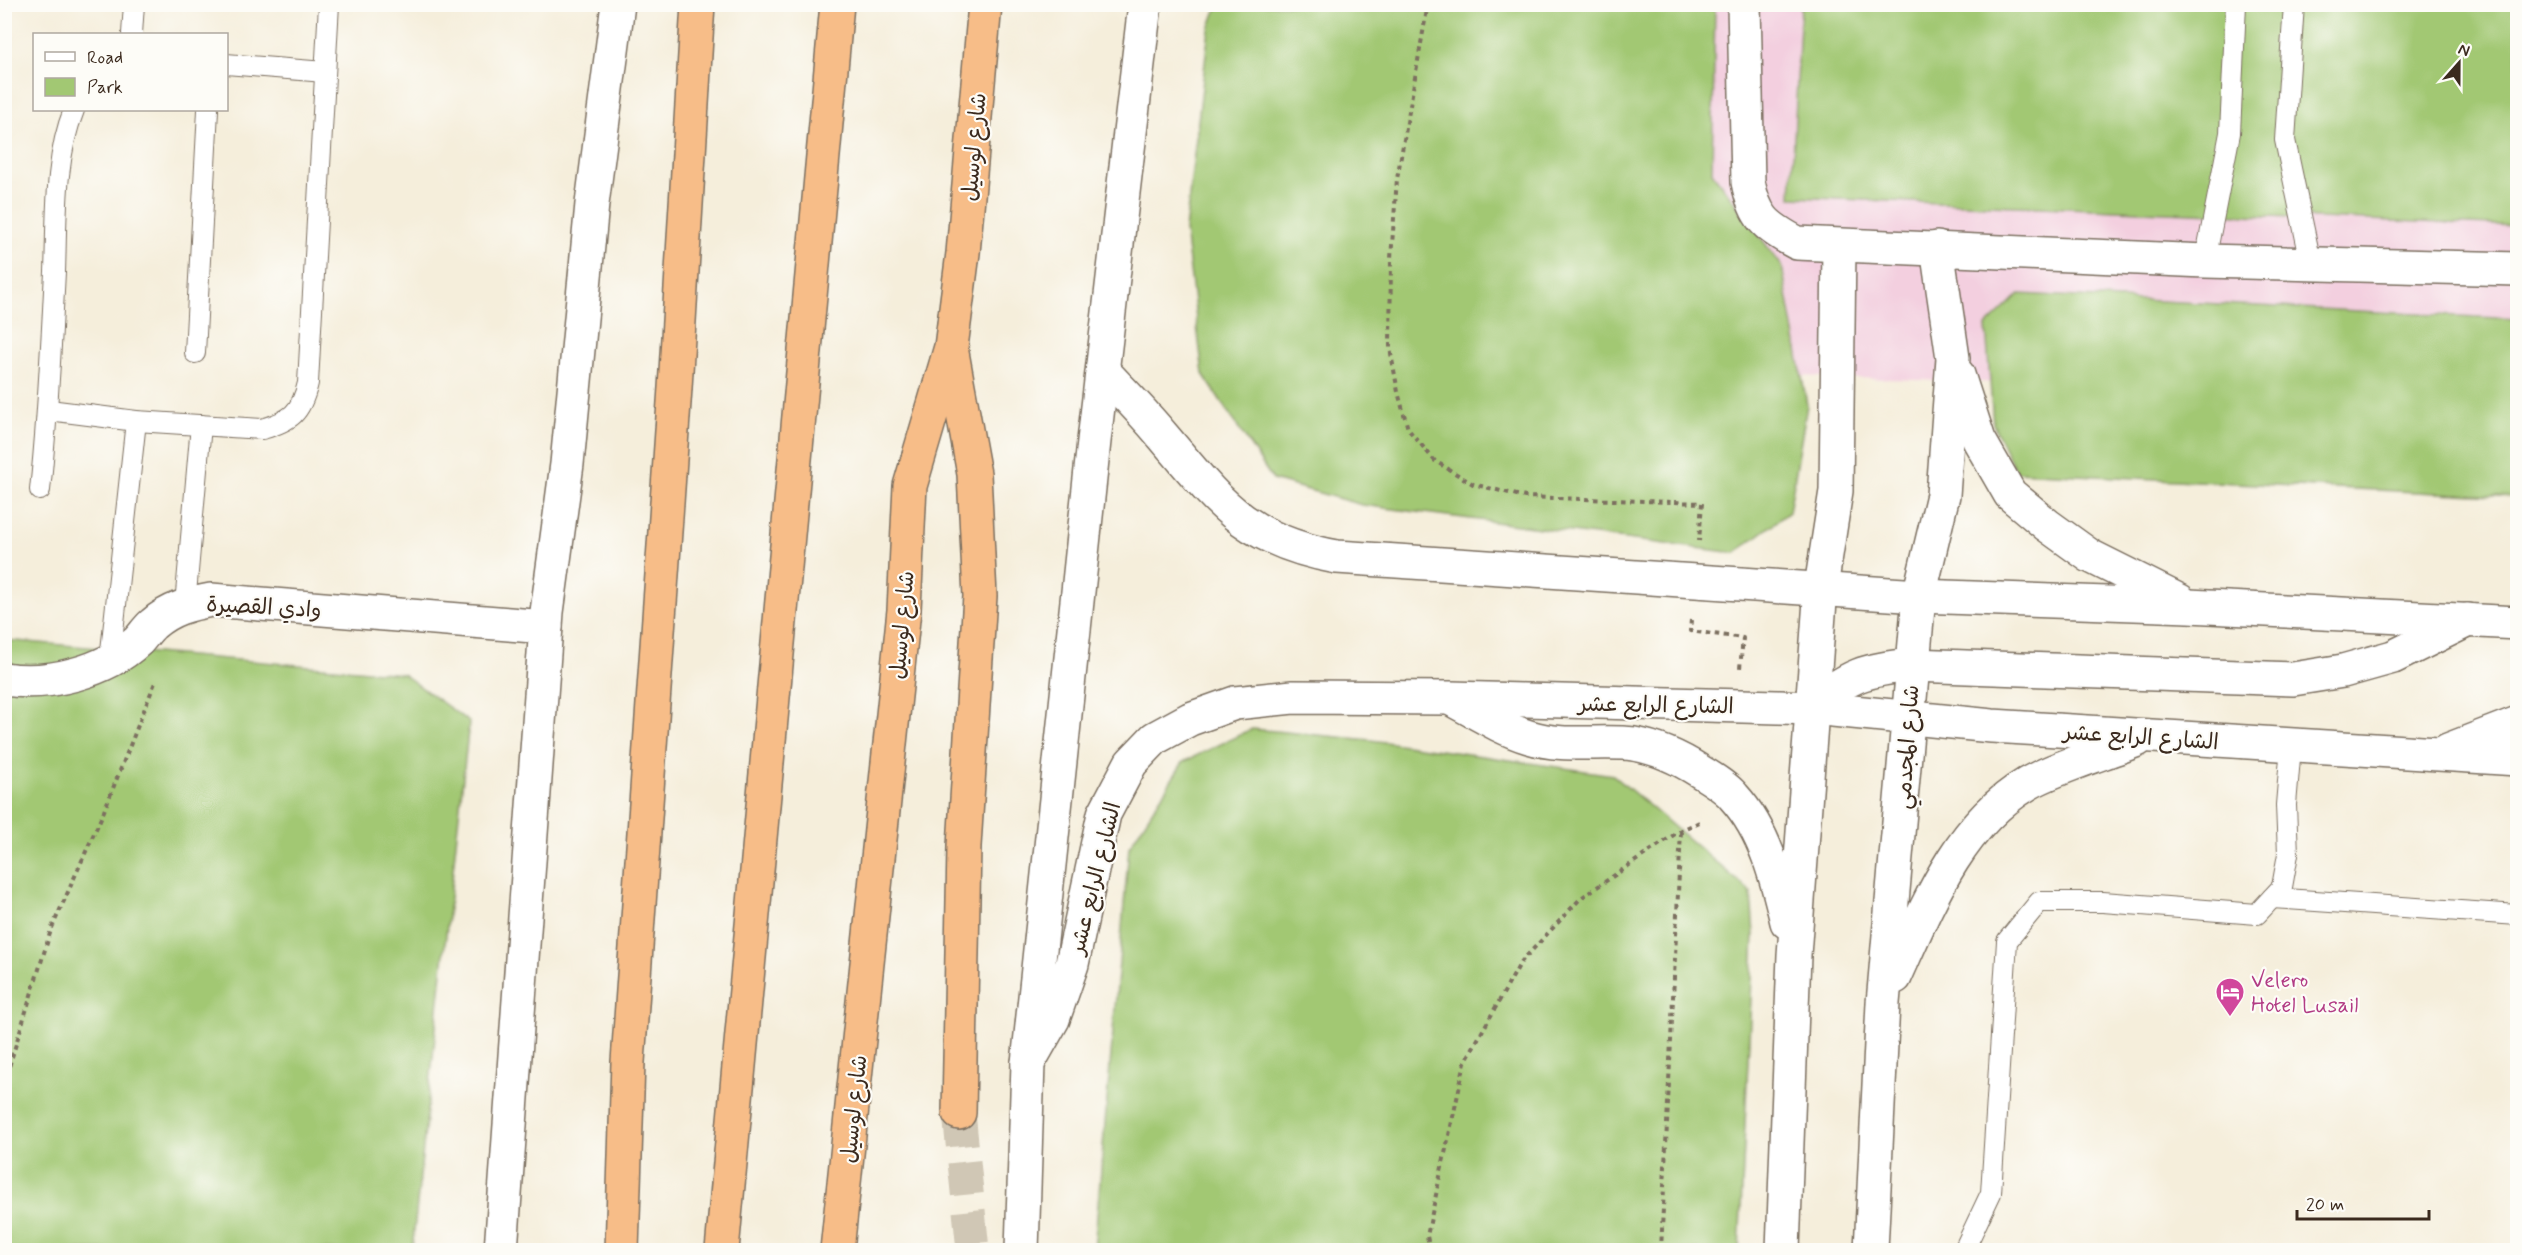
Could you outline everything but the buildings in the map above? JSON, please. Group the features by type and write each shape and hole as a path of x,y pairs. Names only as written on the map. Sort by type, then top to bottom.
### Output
{"highway":[{"path":"622,1251 628,1062 662,584 698,4"},
{"path":"722,1251 837,4"},
{"name":"شارع لوسيل","path":"837,1251 904,610 910,486 951,348 963,253 985,4"},
{"path":"951,348 974,474 980,596 964,846 959,1113"}],"street":[{"path":"501,1251 546,627 567,464 592,204 618,4"},
{"path":"1023,1251 1028,1062 1145,4"},
{"path":"1744,4 1748,182 1753,208 1774,231 1797,243 2205,261 2517,269"},
{"path":"1783,1251 1794,955 1821,587 1836,491 1839,246"},
{"name":"شارع المجدمي","path":"1871,1251 1883,1003 1912,665 1919,596 1943,495 1953,357 1937,248"},
{"path":"1953,357 1979,440 2010,494 2047,525 2090,556 2189,606"},
{"path":"1103,370 1162,434 1202,484 1245,524 1274,540 1303,551 1337,557 1821,587 1919,596 2189,606 2517,623"},
{"name":"وادي القصيرة","path":"4,679 47,680 80,672 110,660 138,641 151,625 185,605 211,600 546,627"},
{"path":"1813,708 1831,689 1851,676 1879,668 1912,665 2293,679 2343,671 2393,657 2469,619"},
{"name":"الشارع الرابع عشر","path":"1028,1062 1053,1019 1072,964 1104,814 1131,763 1155,738 1190,719 1235,703 1293,697 1451,698 1813,708 1909,719 2145,737 2517,759"},
{"path":"1451,698 1500,726 1530,737 1560,744 1634,744 1659,750 1689,764 1734,796 1747,815 1774,870 1794,955"},
{"path":"2438,754 2517,723"},
{"path":"1883,1003 1931,895 1962,844 1984,819 2028,784 2145,737"}],"lane":[{"path":"132,33 134,4"},
{"path":"49,410 136,421 262,429 282,424 294,415 304,400 308,383 329,4"},
{"path":"2205,261 2230,133 2236,4"},
{"path":"2294,4 2285,140 2311,263"},
{"path":"228,64 325,72"},
{"path":"40,490 49,410 59,183 66,135 74,111"},
{"path":"195,352 208,111"},
{"path":"110,660 136,421"},
{"path":"185,605 201,425"},
{"path":"1971,1246 1991,1193 2007,941 2038,902 2103,902 2257,914 2282,887 2288,854 2286,805 2291,746"},
{"path":"2272,898 2517,915"}],"path":[{"path":"1428,4 1398,179 1391,258 1390,348 1408,429 1435,461 1473,484 1525,496 1702,502 1690,631 1743,638 1737,706"},
{"path":"4,1083 51,930 104,811 159,670"},
{"path":"1430,1251 1426,1236 1465,1062 1521,962 1581,898 1681,830 1717,815 1734,796"},
{"path":"1661,1251 1681,830"}],"shaded area":[{"path":"1697,5 2517,5 2517,400 1675,372"}],"green space":[{"path":"1218,5 1715,5 1712,172 1782,266 1807,405 1789,512 1735,553 1362,505 1273,480 1203,374 1185,230 1209,29"},
{"path":"1801,5 2517,5 2517,226 1791,197"},
{"path":"2019,294 2517,319 2517,497 2016,472 1993,424 1986,326"},
{"path":"4,640 403,674 469,722 412,1250 5,1250"},
{"path":"1252,729 1371,740 1613,775 1751,892 1754,935 1739,1250 1094,1250 1129,847 1183,762"}],"tunnel":[{"path":"959,1113 973,1250"}],"place":[{"name":"Velero Hotel Lusail","path":"2230,1018"}]}
